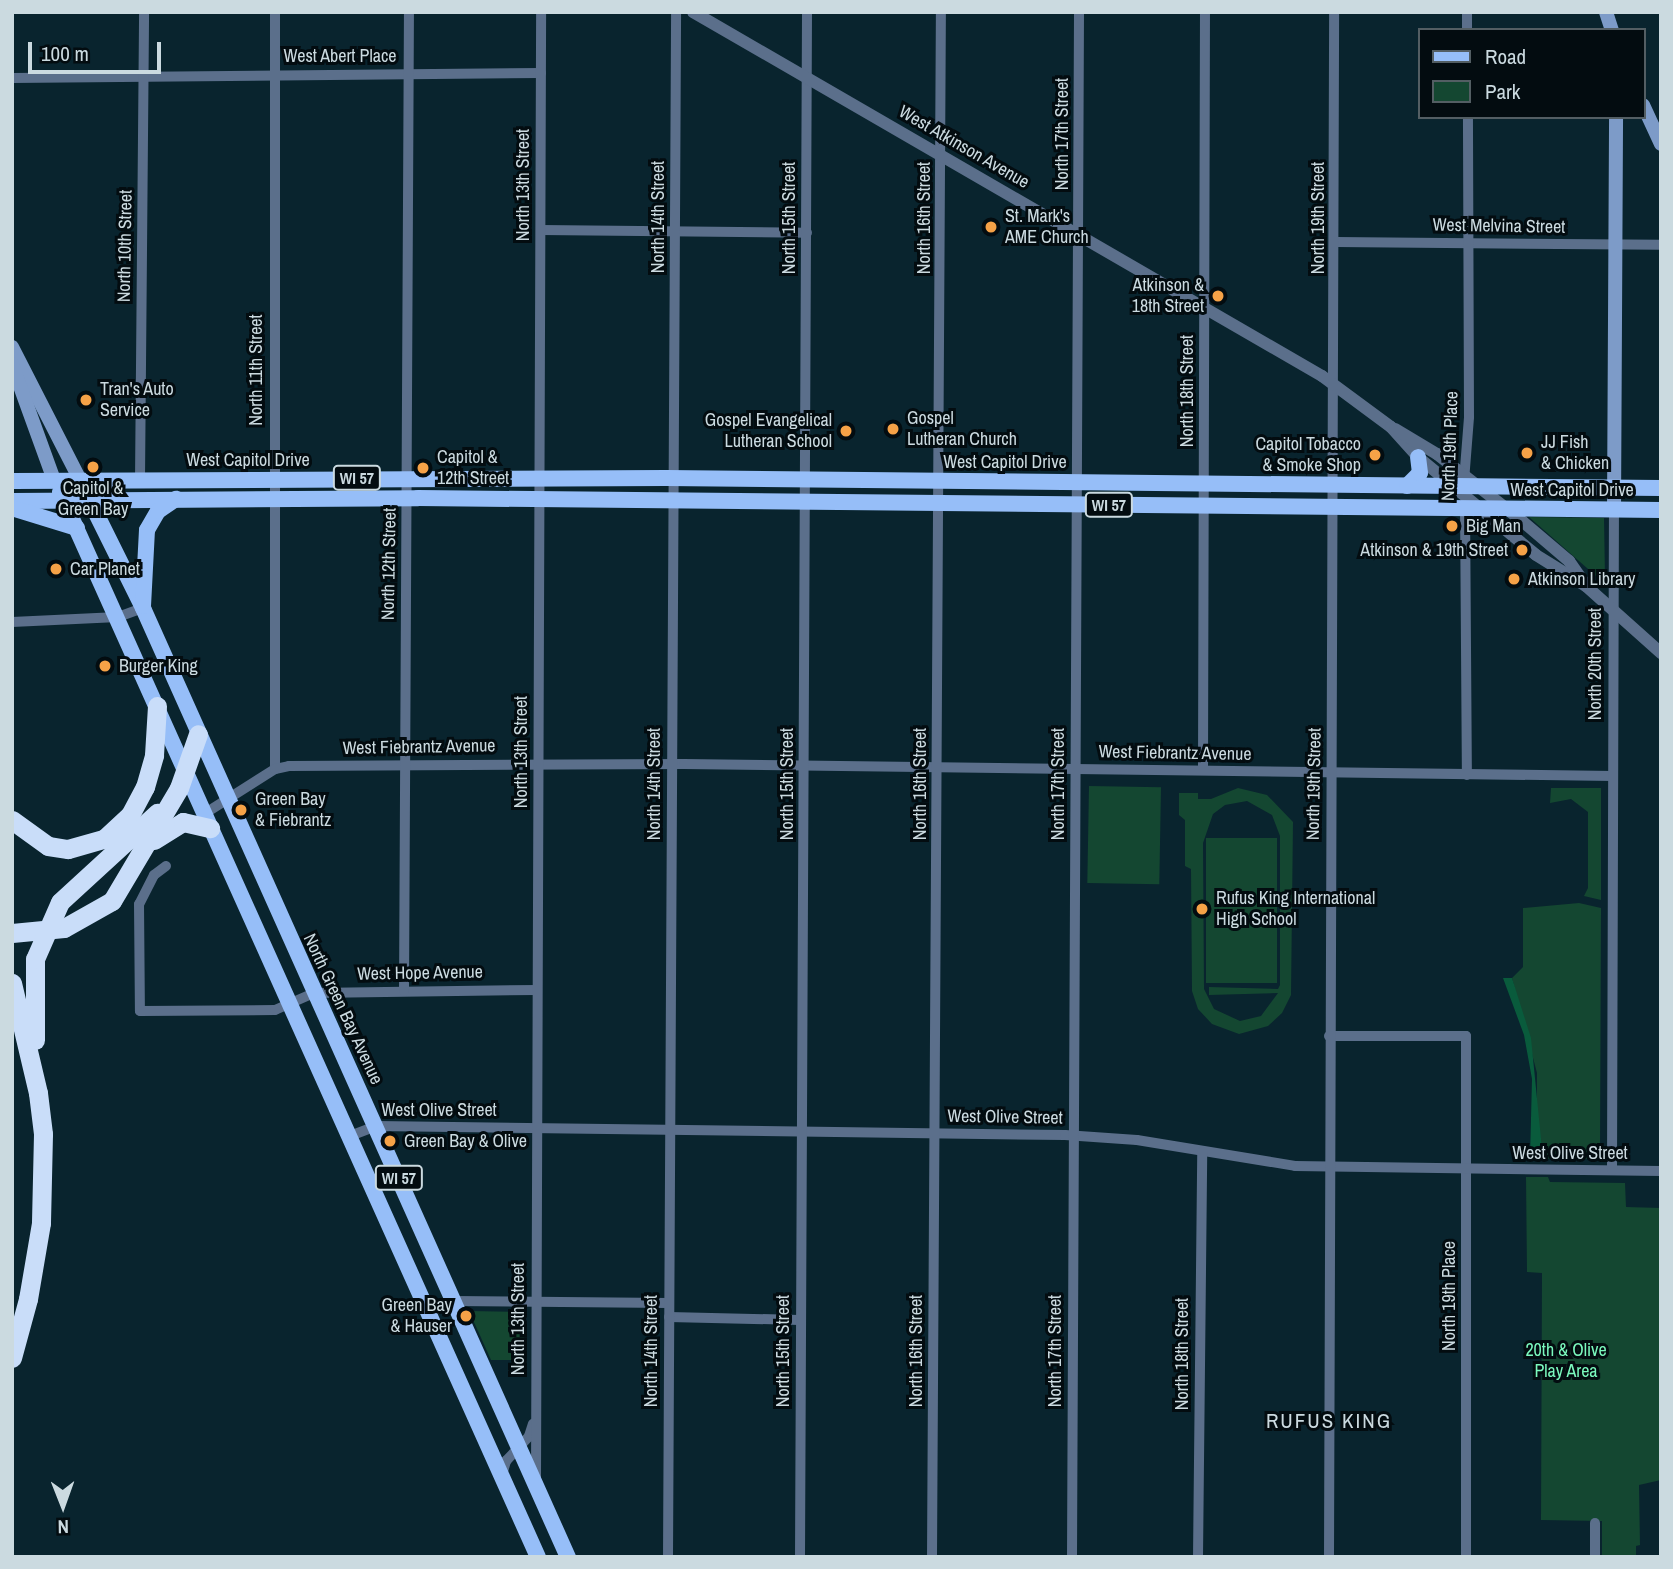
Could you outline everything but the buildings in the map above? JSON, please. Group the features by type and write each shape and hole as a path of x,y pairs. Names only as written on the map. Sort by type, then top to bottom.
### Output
{"highway":[{"path":"12,820 39,841 68,849 89,846 110,834 130,815 145,787 154,755 157,706"},
{"path":"12,933 50,932 97,913 123,889 183,773 198,734"},
{"path":"12,1358 41,1223 35,959 60,902 150,821 183,773"},
{"path":"146,848 183,822 207,821"},
{"path":"12,983 38,1093"}],"main road":[{"path":"1645,109 1661,144"},
{"name":"North 20th Street","path":"1614,510 1616,119"},
{"path":"12,347 80,480"},
{"path":"12,364 54,480"},
{"path":"1407,486 1420,473 1418,457"},
{"name":"West Capitol Drive","path":"12,481 407,477 675,478 1407,486 1465,489 1661,488"},
{"name":"WI 57","path":"54,480 118,617 183,773 350,1136 538,1557"},
{"name":"North Green Bay Avenue","path":"80,480 143,608 568,1557"},
{"name":"West Capitol Drive","path":"12,501 540,498 1335,508 1465,489"},
{"name":"West Capitol Drive","path":"1465,489 1484,509 1661,510"},
{"name":"WI 57","path":"143,608 147,530 158,511 176,499"},
{"path":"12,508 77,528"}],"street":[{"name":"North 10th Street","path":"141,480 144,12"},
{"name":"North 11th Street","path":"275,12 275,769"},
{"name":"North 12th Street","path":"404,991 409,12"},
{"name":"North 13th Street","path":"537,1492 535,1301 541,12"},
{"name":"North 14th Street","path":"668,1557 676,12"},
{"name":"West Atkinson Avenue","path":"693,12 1205,304 1336,385 1465,489"},
{"name":"North 15th Street","path":"800,1557 807,12"},
{"name":"North 16th Street","path":"932,1557 940,12"},
{"name":"North 17th Street","path":"1072,1557 1079,12"},
{"name":"North 18th Street","path":"1203,770 1205,12"},
{"name":"North 19th Street","path":"1329,1557 1329,1035 1336,385 1334,12"},
{"name":"West Abert Place","path":"12,78 541,73"},
{"name":"North 19th Place","path":"1467,775 1465,489 1468,119"},
{"path":"541,230 807,233"},
{"name":"West Melvina Street","path":"1336,242 1661,245"},
{"name":"West Atkinson Avenue","path":"1391,427 1418,457 1465,489 1507,509 1569,561 1586,586"},
{"name":"West Atkinson Avenue","path":"1484,509 1550,565 1586,586 1661,653"},
{"name":"North 20th Street","path":"1612,1170 1614,510"},
{"path":"12,622 118,617 143,608"},
{"name":"West Fiebrantz Avenue","path":"275,769 539,763 1614,776"},
{"path":"207,821 229,799 275,769"},
{"name":"West Hope Avenue","path":"166,866 154,876 139,904 140,1011 291,1006 314,993 537,990"},
{"name":"North 19th Place","path":"1329,1035 1466,1036 1466,1557"},
{"name":"West Olive Street","path":"350,1136 376,1126 1074,1136 1137,1140 1202,1152 1330,1168 1661,1171"},
{"name":"North 18th Street","path":"1198,1557 1202,1152"},
{"path":"429,1313 454,1301 669,1303"},
{"path":"669,1317 800,1320"},
{"path":"502,1475 517,1447 532,1432 536,1415"},
{"path":"1595,1523 1595,1557"}],"green space":[{"path":"1529,517 1604,518 1605,578 1596,576"},
{"path":"1089,786 1161,787 1159,884 1087,883"},
{"path":"1238,788 1267,795 1293,822 1291,995 1282,1013 1268,1026 1239,1034 1212,1024 1198,1009 1192,991 1191,869 1185,866 1185,820 1179,815 1179,793 1198,793 1198,799 1211,799","holes":["1247,801 1272,815 1280,836 1280,985 1278,989 1209,987 1209,995 1278,993 1261,1016 1240,1021 1214,1009 1204,989 1203,843 1213,814 1225,805"]},
{"path":"1551,788 1601,788 1601,900 1584,896 1588,888 1588,812 1571,799 1550,803"},
{"path":"1206,838 1277,838 1277,983 1206,983"},
{"path":"1579,903 1601,908 1600,1159 1543,1159 1537,1123 1537,1073 1512,978 1523,967 1523,908"},
{"path":"1503,978 1512,978 1531,1038 1543,1159 1530,1158 1532,1079 1524,1035"},
{"name":"20th & Olive Play Area","path":"1526,1177 1548,1177 1550,1182 1625,1183 1626,1207 1661,1208 1661,1480 1639,1485 1640,1545 1636,1546 1636,1557 1602,1557 1602,1521 1541,1520 1542,1273 1527,1272"},
{"path":"469,1311 524,1312 524,1360 491,1360"}],"place":[{"name":"St. Mark's AME Church","path":"991,227"},
{"name":"Atkinson & 18th Street","path":"1218,296"},
{"name":"Tran's Auto Service","path":"86,400"},
{"name":"Gospel Lutheran Church","path":"893,429"},
{"name":"Gospel Evangelical Lutheran School","path":"846,431"},
{"name":"JJ Fish & Chicken","path":"1527,453"},
{"name":"Capitol Tobacco & Smoke Shop","path":"1375,455"},
{"name":"Capitol & Green Bay","path":"93,467"},
{"name":"Capitol & 12th Street","path":"423,468"},
{"name":"Big Man","path":"1452,526"},
{"name":"Atkinson & 19th Street","path":"1522,550"},
{"name":"Car Planet","path":"56,569"},
{"name":"Atkinson Library","path":"1514,579"},
{"name":"Burger King","path":"105,666"},
{"name":"Green Bay & Fiebrantz","path":"241,810"},
{"name":"Rufus King International High School","path":"1202,909"},
{"name":"Green Bay & Olive","path":"390,1141"},
{"name":"Green Bay & Hauser","path":"466,1316"}],"district":[{"name":"RUFUS KING","path":"1329,1421"}]}
